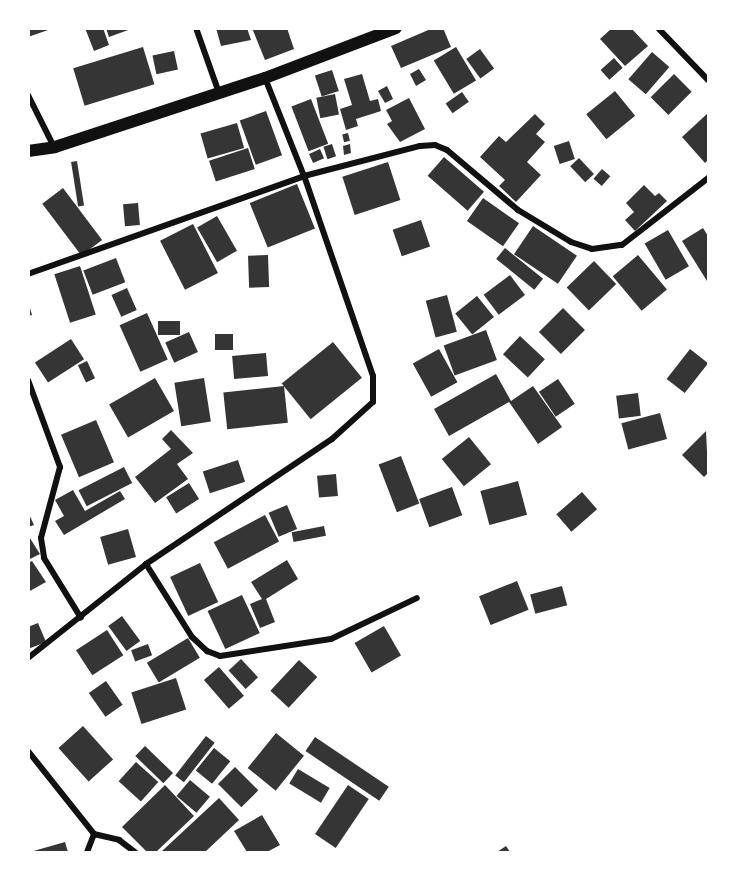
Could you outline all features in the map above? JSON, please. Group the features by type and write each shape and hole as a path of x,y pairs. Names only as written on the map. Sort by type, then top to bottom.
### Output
{"main road":[{"path":"28,150 55,147 265,78 396,28"}],"street":[{"path":"196,28 219,93"},
{"path":"658,28 708,80"},
{"path":"28,658 146,564 332,439 373,402 373,376 304,176 265,78"},
{"path":"28,95 55,147"},
{"path":"28,274 304,176 435,145 518,210 571,242 592,249 622,245 708,178"},
{"path":"28,380 60,467 41,538 44,558 81,618"},
{"path":"146,564 192,637 207,651 220,656 332,639 417,598"},
{"path":"28,751 94,834 119,840 135,852"},
{"path":"87,852 94,834"}],"building":[{"path":"28,28 51,28 51,29 28,37"},
{"path":"85,28 103,28 109,45 94,51"},
{"path":"106,28 131,28 131,29 109,37"},
{"path":"216,28 247,28 251,40 221,46"},
{"path":"252,28 287,28 294,49 265,60"},
{"path":"433,28 443,28 451,47 401,68 391,46"},
{"path":"612,28 631,28 648,46 625,66 600,39"},
{"path":"143,47 154,84 85,106 73,68"},
{"path":"456,47 476,80 454,94 434,60"},
{"path":"480,49 494,68 480,78 466,59"},
{"path":"174,51 178,70 156,74 152,56"},
{"path":"652,52 669,67 646,94 628,79"},
{"path":"614,58 623,68 609,80 601,70"},
{"path":"419,69 426,80 416,86 410,74"},
{"path":"332,70 339,91 322,96 315,76"},
{"path":"362,74 370,101 378,99 381,111 356,119 358,126 346,130 340,109 352,105 344,79"},
{"path":"674,74 692,92 668,115 651,97"},
{"path":"387,86 393,99 385,103 378,91"},
{"path":"615,91 635,116 606,139 586,114"},
{"path":"462,92 469,102 452,113 446,103"},
{"path":"335,94 339,115 320,118 316,98"},
{"path":"409,98 425,129 400,142 387,124 392,121 386,110"},
{"path":"311,99 328,144 309,151 291,107"},
{"path":"266,111 282,155 256,165 240,121"},
{"path":"708,113 708,160 705,163 682,137"},
{"path":"535,114 545,124 536,134 545,142 527,162 541,175 516,202 499,186 505,180 480,157 499,136 506,142"},
{"path":"237,123 244,148 208,158 200,133"},
{"path":"348,133 350,141 344,142 342,134"},
{"path":"569,141 575,159 560,164 554,146"},
{"path":"332,144 336,156 327,159 323,147"},
{"path":"350,144 351,153 344,155 343,146"},
{"path":"248,148 255,169 216,182 209,161"},
{"path":"320,149 324,158 313,163 309,154"},
{"path":"444,157 484,192 468,211 428,176"},
{"path":"579,158 594,174 585,182 570,166"},
{"path":"77,161 84,205 78,206 71,162"},
{"path":"388,162 400,200 355,215 342,177"},
{"path":"602,169 610,176 602,186 593,179"},
{"path":"297,184 315,229 268,248 250,203"},
{"path":"644,185 655,196 659,193 667,201 635,231 625,220 634,212 626,203"},
{"path":"63,188 102,240 81,256 42,204"},
{"path":"483,198 519,223 503,246 467,221"},
{"path":"138,203 140,225 125,226 123,204"},
{"path":"217,216 237,251 217,262 197,227"},
{"path":"421,220 430,246 402,256 393,230"},
{"path":"193,224 218,273 185,290 160,241"},
{"path":"533,226 577,256 558,284 514,254"},
{"path":"703,228 708,236 707,281 682,241"},
{"path":"668,230 689,266 666,280 645,244"},
{"path":"505,248 543,279 534,290 496,259"},
{"path":"268,255 269,287 249,288 248,256"},
{"path":"638,255 667,289 642,311 613,276"},
{"path":"116,258 125,282 93,295 83,271"},
{"path":"594,261 616,284 589,310 567,287"},
{"path":"80,266 96,315 70,323 54,274"},
{"path":"510,275 525,295 499,315 484,295"},
{"path":"127,288 137,310 121,317 111,295"},
{"path":"447,295 457,332 436,337 426,301"},
{"path":"477,296 494,317 472,335 455,314"},
{"path":"28,301 32,315 28,316"},
{"path":"563,308 585,330 561,354 539,332"},
{"path":"147,313 168,360 140,372 120,325"},
{"path":"158,321 180,321 180,335 158,335"},
{"path":"486,330 497,360 455,375 444,345"},
{"path":"189,332 198,352 174,363 165,343"},
{"path":"215,334 233,334 233,350 215,350"},
{"path":"520,336 545,359 528,377 503,354"},
{"path":"71,339 84,359 48,383 35,362"},
{"path":"333,342 362,378 311,419 282,384"},
{"path":"439,349 457,382 431,397 413,364"},
{"path":"690,349 708,363 685,393 667,379"},
{"path":"266,353 268,376 234,379 232,356"},
{"path":"87,361 95,378 86,382 78,365"},
{"path":"496,374 511,401 533,386 562,427 538,444 509,402 449,436 434,409"},
{"path":"155,378 174,411 128,437 109,404"},
{"path":"204,378 211,421 181,426 174,383"},
{"path":"558,379 575,404 556,417 539,392"},
{"path":"284,386 288,423 227,429 223,392"},
{"path":"638,393 641,416 619,419 616,396"},
{"path":"660,413 667,439 628,449 621,423"},
{"path":"96,420 114,462 79,477 61,435"},
{"path":"171,430 193,453 177,464 188,479 155,503 135,477 171,449 162,439"},
{"path":"706,431 708,473 704,477 682,455"},
{"path":"469,437 491,464 464,486 442,459"},
{"path":"401,456 419,504 397,512 379,465"},
{"path":"238,460 245,482 210,493 203,471"},
{"path":"124,467 132,483 87,506 79,490"},
{"path":"336,474 338,496 319,498 317,476"},
{"path":"518,481 527,515 489,525 480,491"},
{"path":"189,483 199,499 176,513 166,497"},
{"path":"452,487 462,515 429,527 419,499"},
{"path":"73,490 85,511 120,491 125,499 64,535 55,521 64,516 55,500"},
{"path":"582,492 597,509 571,532 556,514"},
{"path":"287,505 297,529 279,537 269,513"},
{"path":"28,512 34,525 28,527"},
{"path":"265,515 279,541 228,569 214,542"},
{"path":"324,526 326,536 294,542 292,532"},
{"path":"128,529 136,557 108,565 100,537"},
{"path":"28,535 40,554 28,560"},
{"path":"287,560 298,579 266,599 275,622 260,628 250,604 262,599 251,582"},
{"path":"32,561 46,582 28,592 28,563"},
{"path":"200,563 218,602 188,616 170,577"},
{"path":"517,581 529,610 491,625 479,596"},
{"path":"562,586 567,605 535,614 530,595"},
{"path":"242,595 260,633 225,649 208,611"},
{"path":"122,616 140,641 126,651 108,626"},
{"path":"38,623 46,642 28,649 28,627"},
{"path":"384,626 401,655 372,672 355,643"},
{"path":"107,630 123,655 92,675 76,650"},
{"path":"188,638 200,658 159,682 147,663"},
{"path":"148,644 152,655 135,661 131,650"},
{"path":"241,659 258,677 246,689 229,671"},
{"path":"299,660 317,677 289,708 270,691"},
{"path":"219,667 244,696 229,709 204,680"},
{"path":"176,678 186,709 141,724 131,693"},
{"path":"106,681 123,705 105,717 89,693"},
{"path":"83,726 113,759 89,782 58,748"},
{"path":"276,733 304,756 276,791 248,768"},
{"path":"206,736 215,743 184,782 175,775"},
{"path":"315,737 389,787 379,801 305,751"},
{"path":"145,746 173,773 163,783 135,756"},
{"path":"214,748 230,761 212,784 196,771"},
{"path":"136,762 158,782 141,801 119,781"},
{"path":"235,767 258,790 241,807 218,784"},
{"path":"298,769 330,788 321,803 289,784"},
{"path":"190,780 210,797 196,813 177,796"},
{"path":"165,785 194,816 156,852 147,852 122,827"},
{"path":"348,785 369,799 336,848 315,834"},
{"path":"219,798 239,820 205,852 161,852"},
{"path":"262,815 280,845 267,852 247,852 234,831"},
{"path":"65,842 68,852 30,852"},
{"path":"506,846 510,852 497,852"}]}
